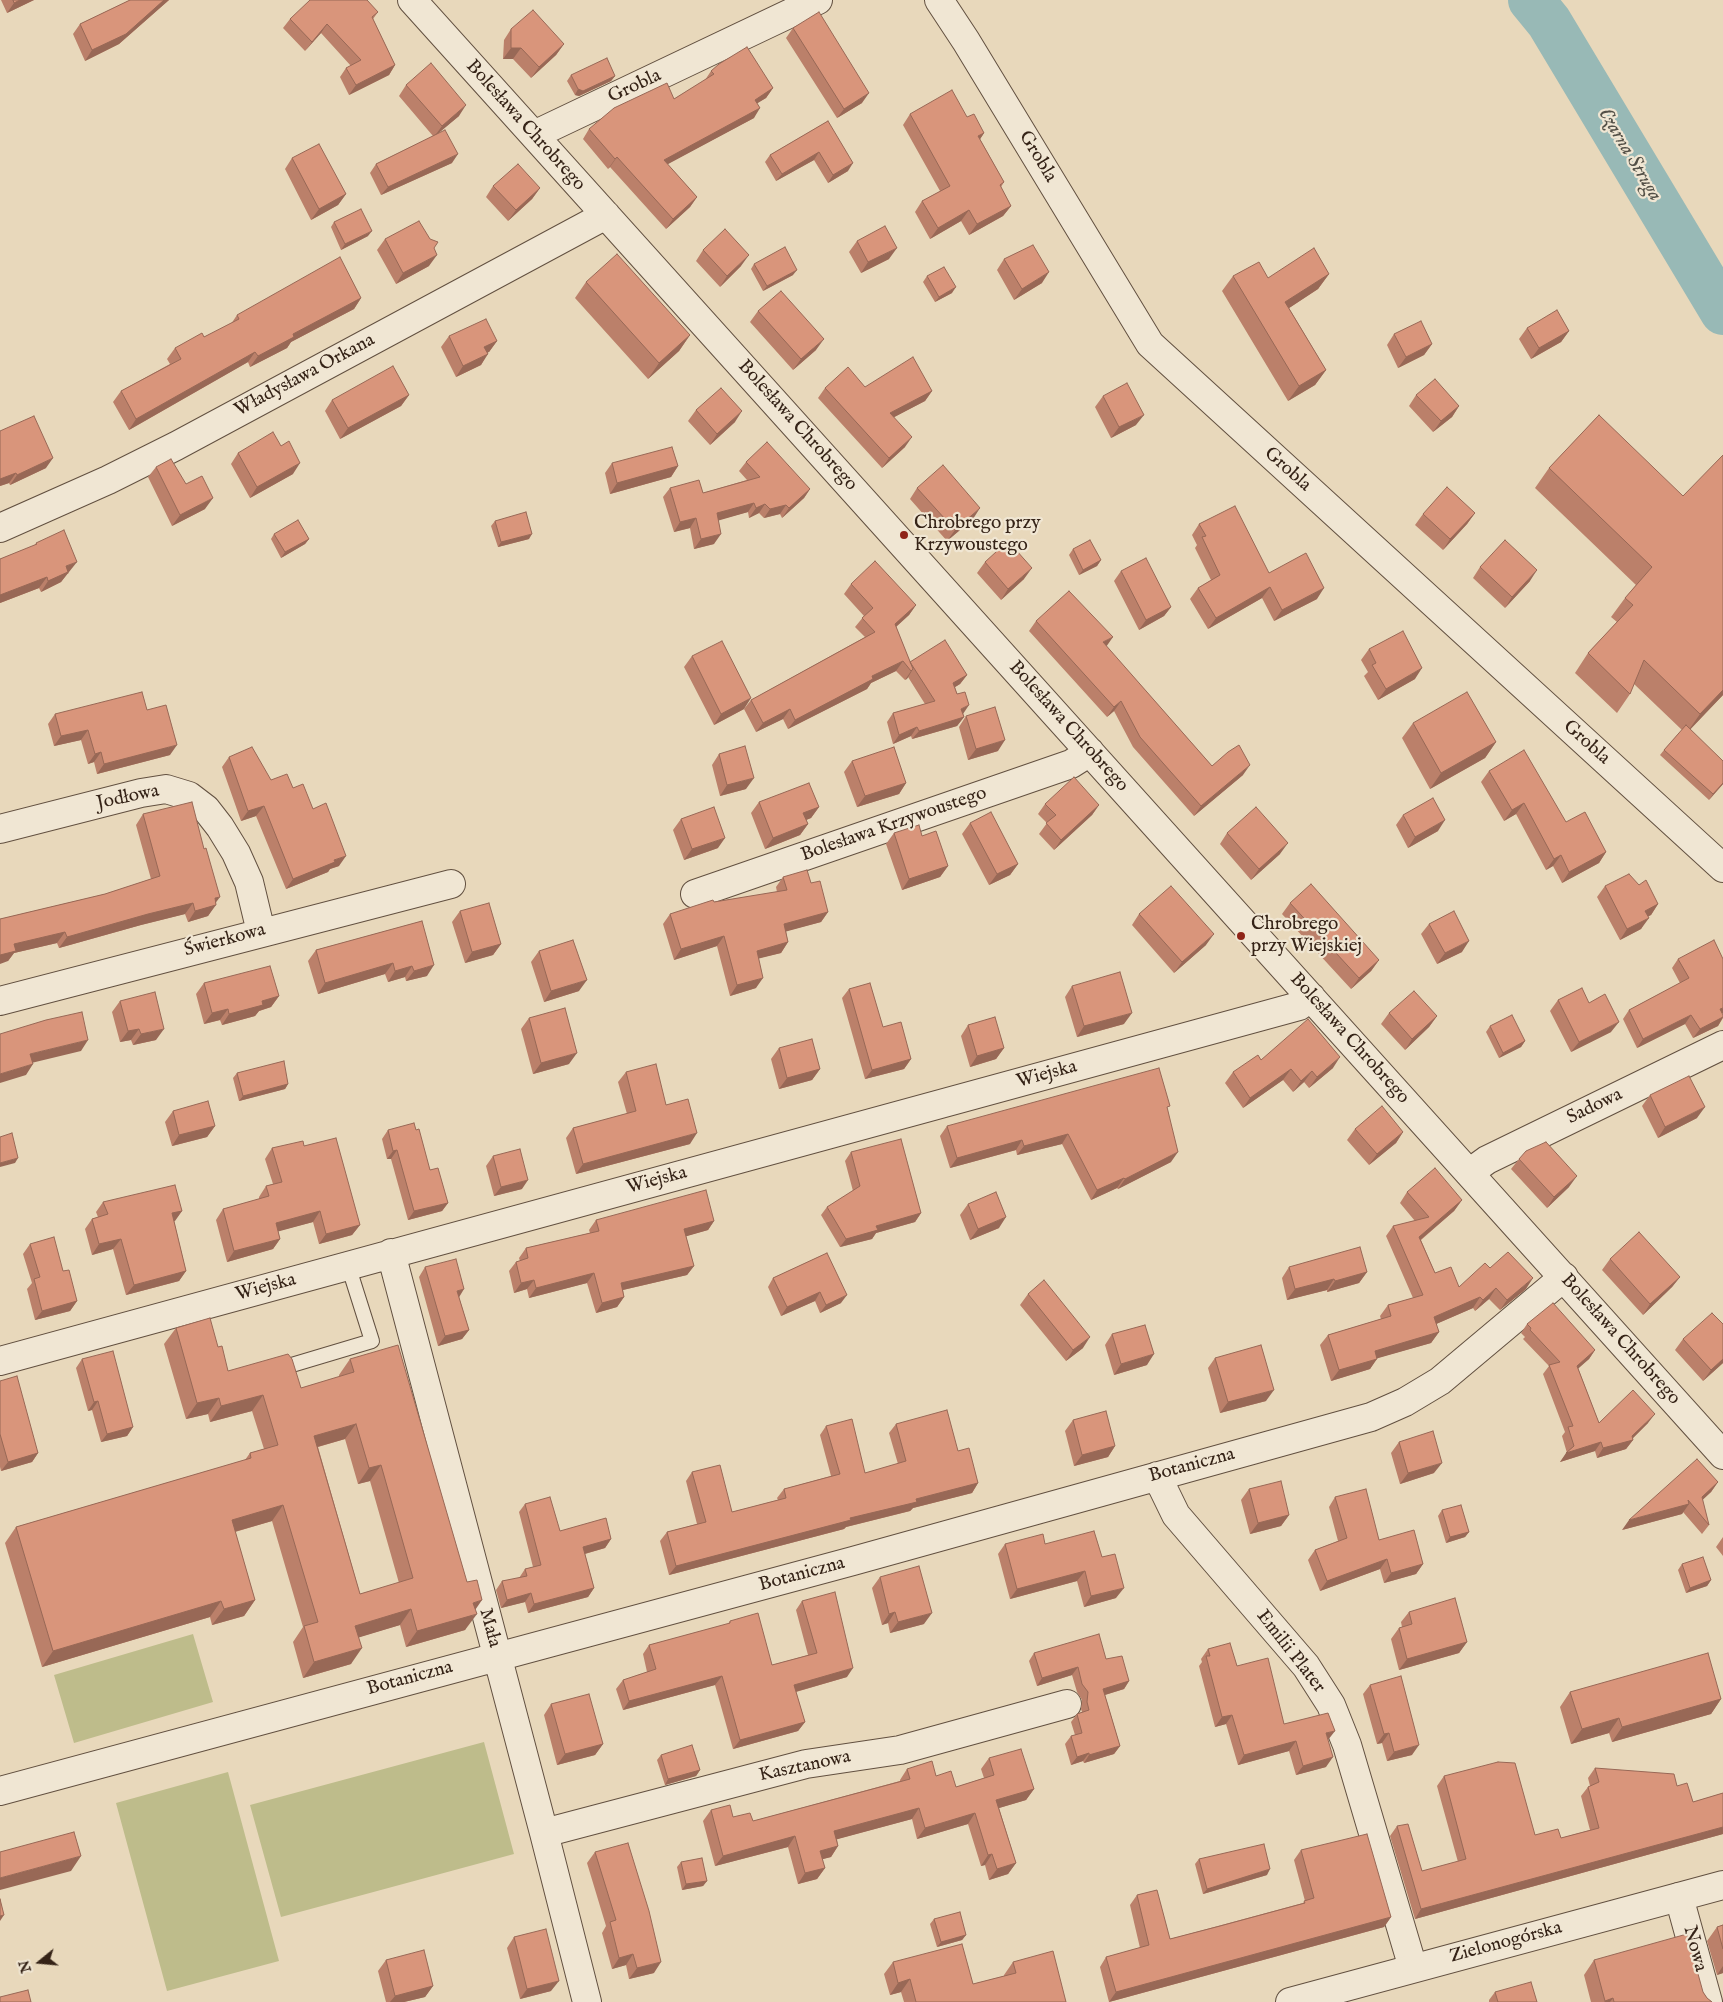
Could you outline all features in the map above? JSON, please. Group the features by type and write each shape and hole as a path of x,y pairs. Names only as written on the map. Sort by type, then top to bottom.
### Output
{"street":[{"name":"Bolesława Chrobrego","path":"412,0 1723,1455"},
{"name":"Grobla","path":"534,135 818,0"},
{"name":"Grobla","path":"939,0 966,40 1150,344 1723,868"},
{"name":"Władysława Orkana","path":"0,528 108,480 176,446 606,215"},
{"name":"Bolesława Krzywoustego","path":"695,894 1071,764 1090,752"},
{"name":"Jodłowa","path":"0,829 140,793 166,789 189,796 206,809 220,827 236,854 249,882 262,932"},
{"name":"Świerkowa","path":"0,1000 451,884"},
{"name":"Wiejska","path":"0,1361 1299,1006 1311,997"},
{"name":"Sadowa","path":"1469,1173 1487,1160 1723,1045"},
{"name":"Mała","path":"391,1254 587,2002"},
{"name":"Botaniczna","path":"0,1791 853,1561 1371,1417 1405,1402 1440,1381 1564,1277"},
{"name":"Emilii Plater","path":"1157,1476 1176,1515 1306,1666 1331,1705 1347,1745 1413,1968"},
{"name":"Kasztanowa","path":"544,1833 806,1764 900,1750 1067,1704"},
{"name":"Zielonogórska","path":"1290,2002 1723,1885"},
{"name":"Nowa","path":"1680,1897 1708,2002"}],"lane":[{"path":"285,1367 372,1341 348,1265"}],"shaded area":[{"path":"193,1634 213,1702 74,1743 54,1675"},
{"path":"484,1742 514,1854 281,1917 250,1805"},
{"path":"228,1772 279,1961 167,1991 116,1803"}],"building":[{"path":"130,0 164,0 126,34 92,50 80,24"},
{"path":"310,0 367,0 378,12 372,17 395,65 356,85 346,68 361,60 327,24 312,42 290,19"},
{"path":"533,10 564,44 539,67 521,48 511,48 511,29"},
{"path":"819,12 869,93 844,109 793,28"},
{"path":"747,47 773,88 755,100 760,108 664,160 697,197 673,219 589,129 614,108 667,83 674,99 714,74 711,71 719,64"},
{"path":"607,58 615,76 583,91 578,89 571,75"},
{"path":"431,63 466,105 442,126 406,85"},
{"path":"952,90 967,117 974,114 984,133 978,136 1004,182 1000,185 1011,206 977,224 969,210 938,228 922,201 950,186 910,114"},
{"path":"828,121 853,163 833,175 819,152 782,174 770,155"},
{"path":"445,130 458,154 388,187 376,164"},
{"path":"319,144 346,194 319,209 292,158"},
{"path":"518,164 540,188 516,210 493,186"},
{"path":"361,209 372,231 345,244 334,222"},
{"path":"419,221 430,239 438,242 434,248 437,255 403,273 385,239"},
{"path":"885,226 897,248 868,262 857,241"},
{"path":"725,229 749,255 727,276 703,250"},
{"path":"1033,245 1049,272 1022,289 1004,259"},
{"path":"785,247 797,270 767,286 754,264"},
{"path":"1314,248 1329,274 1285,302 1326,370 1299,386 1233,276 1259,262 1268,278"},
{"path":"617,254 690,335 659,363 586,282"},
{"path":"340,257 361,298 293,334 294,337 258,356 255,352 136,419 121,391 181,359 175,348 202,333 204,337 239,319 237,315"},
{"path":"944,267 956,287 939,297 927,276"},
{"path":"781,291 824,339 801,359 758,311"},
{"path":"1557,310 1569,331 1539,348 1527,328"},
{"path":"486,319 497,341 484,347 488,354 463,366 449,336"},
{"path":"1421,321 1432,344 1406,357 1394,334"},
{"path":"913,357 932,391 890,413 912,437 889,458 825,388 848,367 865,387"},
{"path":"393,366 409,395 348,428 332,400"},
{"path":"1435,379 1459,406 1441,421 1416,395"},
{"path":"1127,383 1144,415 1119,427 1103,396"},
{"path":"721,388 742,411 717,434 696,410"},
{"path":"1599,415 1683,496 1723,455 1723,690 1700,714 1644,660 1630,694 1588,653 1633,605 1625,598 1652,567 1549,468"},
{"path":"34,416 53,458 17,475 16,473 0,479 0,431"},
{"path":"273,432 281,446 289,441 300,463 257,487 238,453"},
{"path":"767,442 810,489 789,508 786,505 770,509 765,504 756,508 754,503 717,513 721,534 701,539 696,518 680,522 670,488 699,480 703,493 760,477 746,462"},
{"path":"672,447 678,466 617,483 612,463"},
{"path":"171,459 186,484 202,476 213,498 180,515 156,467"},
{"path":"943,465 980,508 955,530 917,488"},
{"path":"1447,487 1475,513 1450,539 1423,514"},
{"path":"1235,506 1269,573 1306,553 1324,588 1282,610 1270,587 1216,618 1198,588 1220,575 1202,537 1206,536 1199,524"},
{"path":"526,512 532,534 501,542 495,521"},
{"path":"298,520 309,539 285,552 274,534"},
{"path":"64,530 77,562 66,566 68,572 48,581 47,577 0,595 0,559 37,544"},
{"path":"1090,540 1101,560 1083,570 1073,549"},
{"path":"1505,540 1537,570 1512,597 1480,567"},
{"path":"1008,541 1032,568 1008,589 985,562"},
{"path":"1146,558 1171,607 1146,620 1121,571"},
{"path":"875,561 916,605 895,624 913,669 911,671 903,661 872,676 873,679 795,720 790,709 763,723 751,700 875,632 862,618 873,608 851,584"},
{"path":"1069,591 1113,637 1103,642 1212,766 1239,745 1250,765 1201,806 1140,737 1121,701 1114,707 1036,621"},
{"path":"1403,631 1422,668 1386,689 1372,665 1376,663 1369,649"},
{"path":"945,640 967,675 953,683 957,694 965,692 969,705 961,709 964,717 919,731 917,727 899,735 893,713 935,701 910,662"},
{"path":"722,641 751,698 721,714 692,656"},
{"path":"142,692 147,710 166,705 177,745 104,764 101,752 95,754 88,730 61,736 55,714"},
{"path":"1467,692 1496,742 1441,773 1413,723"},
{"path":"995,707 1005,740 976,749 966,716"},
{"path":"1686,725 1723,761 1723,783 1713,794 1664,750"},
{"path":"745,746 754,778 727,785 719,754"},
{"path":"252,747 271,780 287,774 293,788 303,784 313,809 326,803 346,856 293,879 264,806 248,811 229,757"},
{"path":"894,747 906,783 865,796 852,761"},
{"path":"1524,750 1566,822 1585,812 1606,852 1569,872 1561,855 1554,859 1524,803 1512,810 1489,771"},
{"path":"1074,777 1099,805 1061,840 1046,823 1056,815 1045,804"},
{"path":"809,783 819,807 803,813 808,824 773,838 759,802"},
{"path":"1433,798 1445,820 1415,837 1403,815"},
{"path":"192,802 204,849 206,848 220,897 215,898 216,905 195,911 193,903 67,937 65,932 14,944 16,951 0,955 0,919 105,894 160,876 143,814"},
{"path":"714,807 725,838 692,849 681,819"},
{"path":"1256,807 1288,843 1259,869 1227,833"},
{"path":"991,812 1018,864 997,874 970,823"},
{"path":"919,825 922,836 936,831 948,866 909,879 894,833"},
{"path":"807,870 811,883 820,881 828,912 784,924 788,942 757,951 763,978 737,985 724,936 681,949 670,914 713,900 714,902 787,890 783,877"},
{"path":"1629,874 1639,885 1646,880 1658,904 1645,911 1649,918 1627,929 1605,886"},
{"path":"1311,884 1379,960 1359,978 1290,903"},
{"path":"1171,886 1214,934 1182,962 1139,914"},
{"path":"489,903 501,944 472,952 460,911"},
{"path":"1454,911 1469,941 1445,953 1429,924"},
{"path":"422,921 434,965 414,971 412,966 395,971 393,963 325,983 316,950"},
{"path":"573,940 587,980 551,991 539,951"},
{"path":"1714,940 1723,959 1723,1008 1720,1009 1723,1017 1700,1029 1691,1015 1643,1039 1629,1010 1689,978 1678,959"},
{"path":"270,966 279,996 262,1001 263,1005 229,1014 228,1009 212,1013 204,983"},
{"path":"1120,972 1132,1013 1084,1026 1072,986"},
{"path":"870,983 883,1027 901,1022 911,1059 872,1070 849,989"},
{"path":"1582,988 1589,1003 1605,994 1619,1022 1579,1042 1558,1000"},
{"path":"1414,991 1437,1016 1412,1039 1389,1013"},
{"path":"155,992 164,1029 141,1034 139,1029 128,1031 120,1001"},
{"path":"565,1008 577,1053 541,1063 529,1018"},
{"path":"82,1012 88,1040 30,1054 33,1064 0,1074 0,1034 46,1020"},
{"path":"1512,1015 1525,1041 1503,1053 1490,1026"},
{"path":"995,1017 1004,1048 977,1056 968,1025"},
{"path":"1308,1019 1340,1057 1317,1077 1312,1071 1301,1081 1291,1069 1250,1098 1233,1072 1258,1055 1261,1060"},
{"path":"812,1039 820,1069 787,1078 779,1048"},
{"path":"284,1061 288,1084 243,1096 237,1073"},
{"path":"656,1064 666,1105 688,1099 697,1133 583,1164 573,1128 636,1111 626,1072"},
{"path":"1159,1068 1170,1106 1167,1107 1178,1152 1125,1179 1097,1190 1068,1134 1024,1146 1022,1140 957,1158 947,1126"},
{"path":"1689,1076 1705,1107 1665,1127 1650,1095"},
{"path":"208,1101 215,1126 179,1135 173,1111"},
{"path":"1382,1106 1403,1132 1377,1154 1355,1129"},
{"path":"414,1123 416,1130 419,1129 430,1170 438,1168 448,1203 414,1211 397,1150 393,1151 388,1130"},
{"path":"12,1133 18,1158 0,1163 0,1137"},
{"path":"336,1138 360,1225 326,1234 320,1211 276,1223 280,1239 234,1251 223,1209 269,1196 266,1186 282,1182 272,1148 303,1141 304,1146"},
{"path":"901,1139 921,1213 876,1226 878,1230 846,1239 827,1207 860,1186 851,1152"},
{"path":"1546,1142 1577,1176 1554,1197 1519,1159 1526,1151"},
{"path":"520,1149 528,1180 501,1187 493,1156"},
{"path":"1435,1168 1462,1200 1419,1237 1435,1273 1451,1267 1459,1287 1485,1263 1490,1268 1508,1252 1533,1278 1507,1300 1496,1288 1483,1300 1480,1297 1434,1317 1439,1332 1375,1351 1377,1359 1339,1370 1328,1335 1391,1316 1388,1305 1423,1295 1393,1226 1429,1217 1407,1192"},
{"path":"175,1185 182,1211 172,1213 186,1271 134,1285 121,1239 99,1244 92,1219 108,1214 103,1202"},
{"path":"706,1190 714,1221 684,1229 694,1266 621,1283 624,1297 602,1303 594,1273 536,1288 534,1280 521,1283 516,1262 528,1258 526,1248 599,1231 596,1220"},
{"path":"996,1192 1006,1217 978,1229 968,1204"},
{"path":"1639,1232 1680,1277 1650,1304 1610,1259"},
{"path":"54,1237 63,1271 69,1270 77,1301 42,1311 34,1279 40,1277 30,1244"},
{"path":"1360,1247 1367,1272 1295,1289 1289,1267"},
{"path":"827,1253 847,1295 826,1305 820,1292 787,1307 773,1278"},
{"path":"456,1259 464,1289 457,1291 469,1330 445,1336 425,1267"},
{"path":"1044,1280 1090,1337 1073,1350 1028,1294"},
{"path":"1553,1303 1595,1350 1577,1366 1599,1423 1633,1390 1655,1414 1632,1436 1633,1440 1603,1448 1601,1442 1566,1453 1574,1446 1568,1427 1573,1426 1549,1365 1560,1362 1530,1330 1531,1328 1527,1324"},
{"path":"1712,1313 1723,1324 1723,1359 1711,1370 1683,1339"},
{"path":"210,1318 218,1347 222,1346 228,1371 288,1354 292,1359 301,1388 354,1372 350,1359 398,1345 467,1582 477,1580 482,1600 473,1603 477,1614 417,1631 411,1609 355,1626 362,1648 314,1662 304,1626 318,1622 283,1505 232,1520 255,1600 224,1609 221,1601 53,1651 16,1527 251,1458 250,1453 278,1445 263,1395 221,1406 219,1398 197,1403 176,1328","holes":["356,1424 369,1468 381,1465 413,1578 360,1594 314,1436"]},
{"path":"1145,1325 1154,1354 1121,1364 1112,1334"},
{"path":"1261,1345 1274,1390 1228,1402 1215,1358"},
{"path":"113,1351 133,1427 107,1434 98,1401 94,1402 82,1359"},
{"path":"17,1376 38,1453 8,1462 0,1434 0,1381"},
{"path":"947,1410 958,1451 969,1448 978,1483 916,1499 917,1502 850,1518 851,1520 676,1566 667,1532 706,1522 692,1472 720,1465 732,1512 786,1498 784,1489 840,1474 826,1426 852,1419 865,1473 906,1461 896,1424"},
{"path":"1106,1411 1115,1446 1082,1455 1073,1420"},
{"path":"1433,1431 1442,1463 1408,1473 1399,1442"},
{"path":"1697,1459 1718,1482 1702,1497 1709,1525 1688,1500 1689,1504 1629,1520"},
{"path":"1281,1481 1289,1515 1258,1523 1249,1489"},
{"path":"1366,1489 1379,1540 1414,1530 1423,1564 1391,1573 1387,1559 1327,1581 1315,1550 1347,1538 1335,1497"},
{"path":"550,1497 560,1531 606,1518 611,1539 583,1547 594,1588 534,1604 531,1593 507,1600 502,1581 527,1576 525,1569 541,1565 525,1504"},
{"path":"1461,1505 1469,1532 1450,1537 1442,1510"},
{"path":"1094,1531 1102,1557 1115,1554 1124,1588 1091,1596 1085,1571 1017,1589 1005,1544 1043,1534 1045,1544"},
{"path":"1703,1557 1711,1580 1690,1588 1682,1564"},
{"path":"919,1566 932,1613 898,1622 895,1612 889,1614 880,1577"},
{"path":"835,1592 853,1668 794,1685 805,1722 740,1740 722,1676 629,1701 623,1680 656,1669 649,1645 730,1623 730,1621 758,1613 772,1665 817,1653 802,1601"},
{"path":"1455,1598 1467,1642 1407,1659 1399,1628 1412,1624 1409,1612"},
{"path":"1099,1634 1106,1659 1122,1656 1129,1681 1103,1689 1120,1746 1077,1757 1071,1736 1082,1733 1077,1714 1089,1710 1087,1702 1088,1692 1082,1684 1078,1667 1042,1678 1034,1653"},
{"path":"1230,1643 1237,1666 1268,1658 1284,1724 1328,1713 1335,1731 1326,1733 1333,1757 1303,1766 1296,1741 1244,1755 1232,1715 1222,1717 1206,1656 1210,1656 1208,1649"},
{"path":"1708,1653 1721,1699 1622,1727 1619,1718 1582,1729 1570,1692"},
{"path":"1401,1676 1419,1745 1394,1752 1389,1733 1384,1734 1370,1685"},
{"path":"589,1694 603,1744 565,1754 551,1704"},
{"path":"692,1745 700,1770 668,1779 661,1755"},
{"path":"1021,1749 1034,1789 996,1800 1016,1863 997,1869 992,1854 988,1855 975,1813 925,1828 919,1808 834,1831 838,1846 820,1851 825,1868 805,1873 795,1836 723,1856 711,1810 730,1805 733,1817 750,1813 753,1821 910,1779 907,1769 932,1761 936,1776 951,1771 956,1787 994,1775 989,1758"},
{"path":"1498,1762 1515,1763 1535,1835 1558,1829 1561,1838 1599,1828 1588,1787 1599,1782 1595,1768 1674,1774 1677,1786 1687,1783 1693,1802 1723,1793 1723,1827 1421,1909 1397,1826 1408,1824 1422,1871 1466,1859 1444,1776"},
{"path":"74,1832 81,1856 0,1878 0,1852"},
{"path":"1367,1834 1391,1917 1116,1992 1106,1957 1149,1945 1137,1895 1157,1890 1170,1939 1220,1926 1305,1903 1304,1901 1314,1898 1301,1850"},
{"path":"628,1843 649,1911 661,1962 637,1968 633,1954 619,1958 610,1922 616,1920 595,1852"},
{"path":"1264,1844 1270,1869 1207,1889 1199,1859"},
{"path":"702,1858 707,1881 686,1884 681,1862"},
{"path":"0,1899 4,1915 0,1916"},
{"path":"960,1912 966,1935 941,1942 934,1919"},
{"path":"1723,1925 1723,1949 1717,1927"},
{"path":"546,1929 559,1981 527,1989 514,1937"},
{"path":"1687,1934 1703,1992 1712,2002 1614,2002 1613,1998 1605,2001 1594,1960"},
{"path":"962,1944 973,1984 1016,1973 1013,1962 1053,1951 1066,2002 916,2002 910,1979 898,1983 893,1962"},
{"path":"424,1950 433,1986 395,1996 386,1960"},
{"path":"1531,1982 1537,2002 1498,2002 1495,1992"},
{"path":"28,1990 31,2002 0,2002 0,1997"}],"waterway":[{"name":"Czarna Struga","path":"1531,0 1549,22 1723,312"}],"place":[{"name":"Chrobrego przy Krzywoustego","path":"904,535"},
{"name":"Chrobrego przy Wiejskiej","path":"1241,936"}]}
